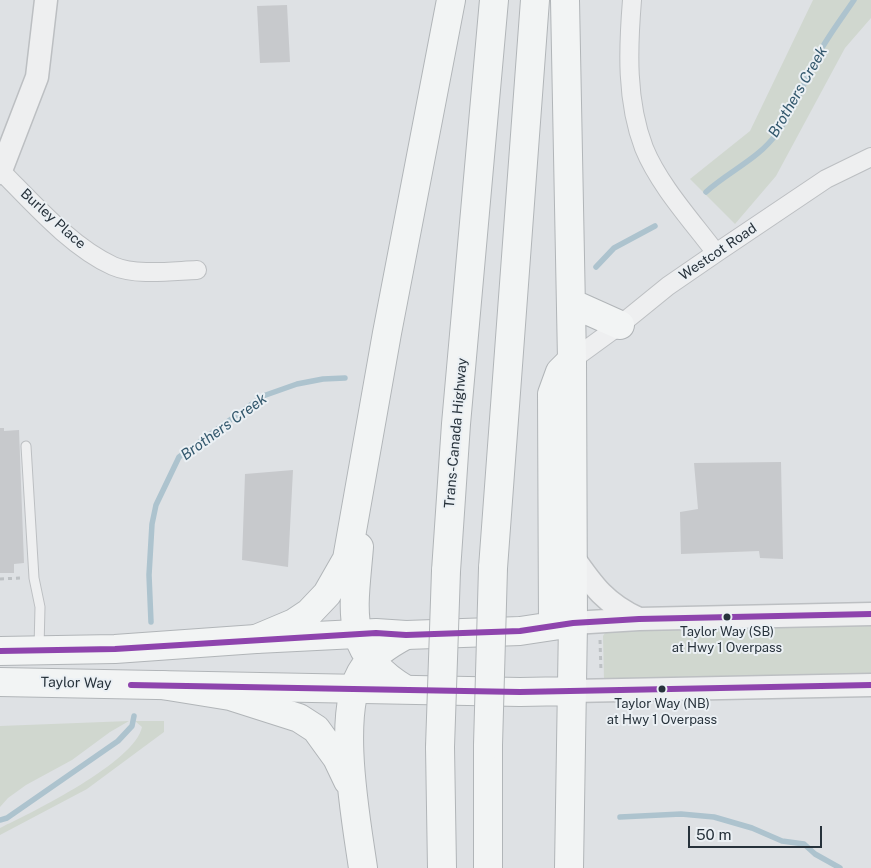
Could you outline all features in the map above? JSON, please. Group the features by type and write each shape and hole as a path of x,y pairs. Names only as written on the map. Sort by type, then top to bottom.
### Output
{"highway":[{"path":"256,639 294,623 321,602 341,574 352,542 387,333 451,0"},
{"name":"Trans-Canada Highway","path":"442,868 440,746 446,571 456,424 494,0"},
{"path":"488,868 488,745 493,568 534,0"},
{"path":"563,625 574,557 565,0"},
{"path":"571,303 620,325"},
{"path":"569,868 572,691 563,625 552,394 560,372 572,360"},
{"path":"364,466 354,611 356,634 371,659 385,676 405,689"},
{"path":"0,651 115,649 356,634 520,631 563,625"},
{"path":"363,868 354,798 350,737 354,688 363,669 371,659 406,634"},
{"name":"Taylor Way","path":"0,682 572,691"},
{"path":"162,685 230,696 299,718 316,729 337,758 346,775 354,798"}],"street":[{"path":"1,172 36,76 46,0"},
{"path":"632,0 629,40 632,106 645,149 669,191 716,253"},
{"name":"Westcot Road","path":"572,360 620,325 668,286 716,253 826,179 871,157"},
{"name":"Burley Place","path":"1,172 80,246 114,266 151,272 197,270"},
{"path":"574,557 604,598 620,610 639,619"},
{"path":"563,625 639,619 871,614"},
{"name":"Taylor Way","path":"572,691 871,685"}],"lane":[{"path":"26,446 34,578 40,607 39,650"}],"path":[{"path":"0,579 14,578"},
{"path":"600,632 601,674"}],"shaded area":[{"path":"813,0 871,0 871,18 845,48 776,176 735,224 690,179 750,131"},
{"path":"871,623 871,674 604,680 603,636 606,631"},
{"path":"129,721 110,732 72,760 26,785 8,798 0,807 0,726"},
{"path":"135,721 164,721 164,732 87,789 0,835 0,828 81,785 121,755 135,741 142,727"}],"building":[{"path":"287,5 290,62 260,63 257,6"},
{"path":"0,428 4,428 4,431 19,430 24,563 14,564 14,573 0,573"},
{"path":"781,462 783,559 760,558 759,551 681,554 680,512 698,509 694,463"},
{"path":"293,470 288,567 242,560 245,474"}],"waterway":[{"name":"Brothers Creek","path":"706,192 753,158 777,133 794,105 822,48 854,0"},
{"name":"Brothers Creek","path":"596,267 614,248 655,226"},
{"name":"Brothers Creek","path":"151,622 149,575 152,524 156,505 179,457 263,396 297,384 323,379 345,378"},
{"name":"Brothers Creek","path":"0,820 7,818 118,741 132,726 134,716"},
{"path":"620,817 681,814 714,817 752,828 782,841 804,844 815,854 840,868"}],"transit line":[{"path":"0,651 115,649 376,633 406,635 520,631 573,623 639,619 871,614"},
{"path":"131,685 520,692 871,685"}],"place":[{"name":"Taylor Way (SB) at Hwy 1 Overpass","path":"727,617"},
{"name":"Taylor Way (NB) at Hwy 1 Overpass","path":"662,689"}]}
